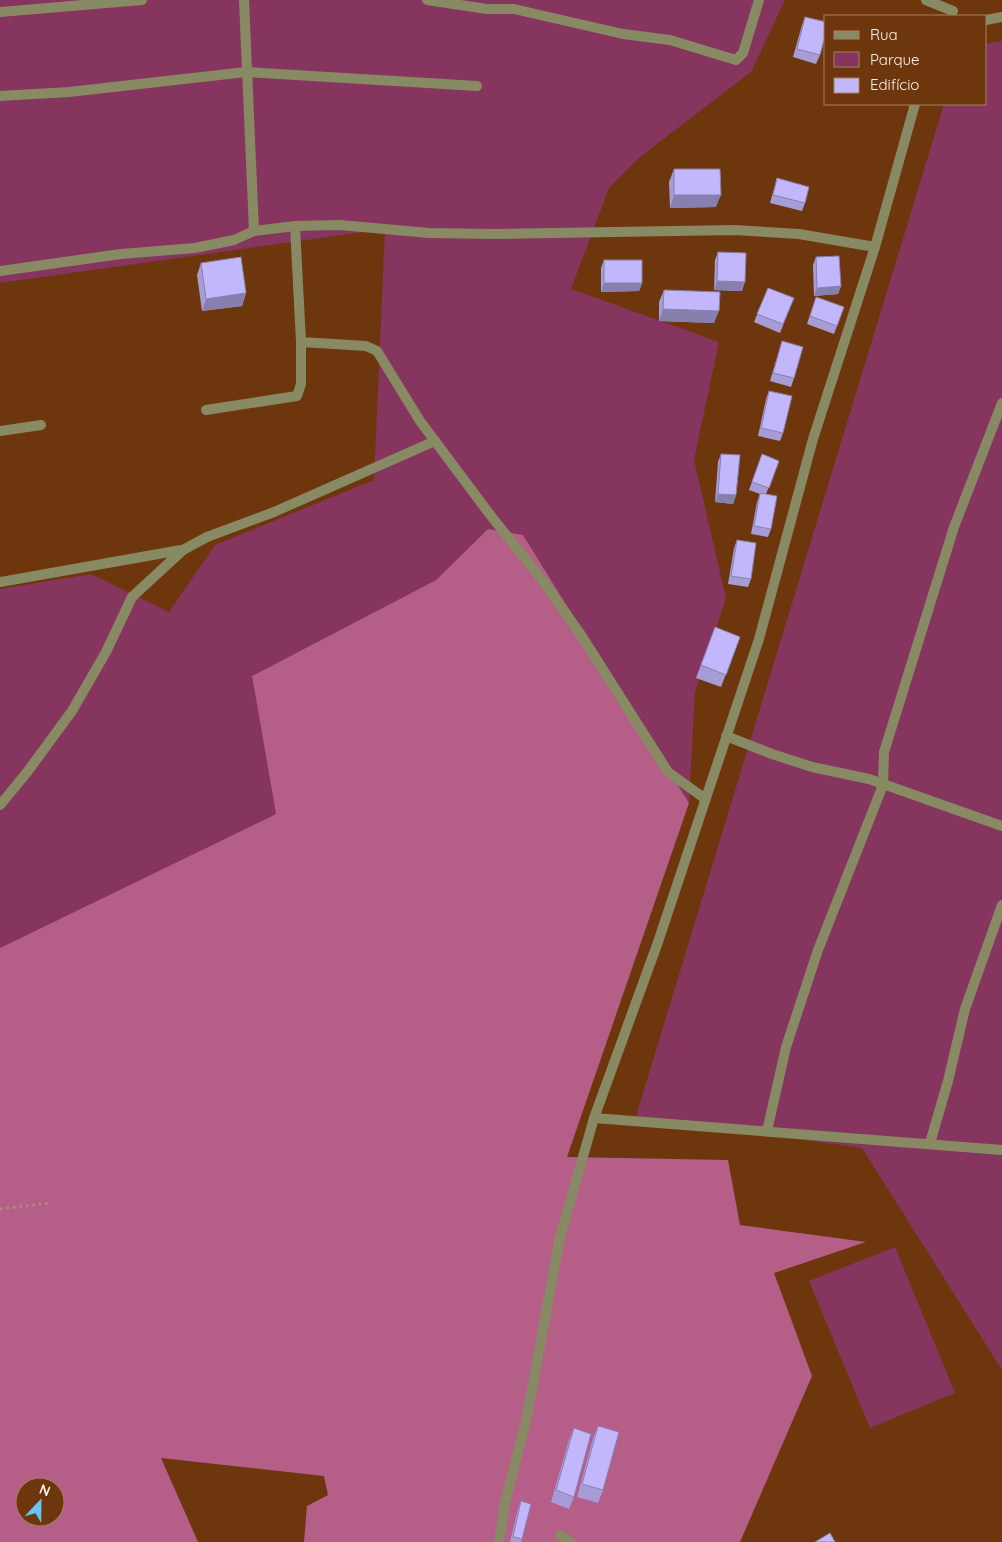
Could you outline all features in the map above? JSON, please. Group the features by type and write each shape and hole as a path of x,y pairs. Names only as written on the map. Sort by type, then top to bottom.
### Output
{"street":[{"path":"0,12 142,0"},
{"path":"244,0 254,231"},
{"path":"426,0 487,9 516,4 623,34 670,40 736,60 743,53 759,0"},
{"path":"926,0 952,14 957,0"},
{"path":"987,20 1002,17"},
{"path":"0,96 69,92 246,72 477,86"},
{"path":"499,1542 505,1502 526,1421 560,1237 594,1118 658,942 704,798 759,639 813,439 875,247 915,105"},
{"path":"0,271 121,254 195,248 234,240 254,231 295,226 340,225 429,233 496,234 735,230 799,234 875,247"},
{"path":"206,410 297,396 301,384 301,342 295,226"},
{"path":"301,342 366,346 377,351 435,441 543,581 581,635 668,772 704,798"},
{"path":"767,1131 786,1047 818,950 883,785 884,752 954,527 1002,403"},
{"path":"0,431 41,425"},
{"path":"0,806 72,711 106,652 132,597 183,550 207,537 274,512 435,441"},
{"path":"0,582 183,550"},
{"path":"726,736 812,767 869,778 883,785 1002,826"},
{"path":"930,1143 948,1081 965,1009 1002,905"},
{"path":"594,1118 1002,1150"},
{"path":"560,1535 570,1542"}],"path":[{"path":"0,1209 49,1203"}],"green space":[{"path":"0,0 785,0 751,72 640,157 609,188 571,289 719,342 694,460 726,598 695,692 689,803 523,535 488,529 436,580 252,676 276,814 0,948 0,589 91,574 169,612 215,545 374,480 385,229 0,283"},
{"path":"1002,41 1002,1370 862,1148 636,1116 944,105 987,105 987,44"},
{"path":"895,1247 955,1393 870,1428 809,1281"}],"shaded area":[{"path":"488,529 523,535 689,803 567,1157 728,1160 740,1225 866,1242 774,1273 812,1376 740,1542 304,1542 307,1506 328,1495 324,1476 161,1458 198,1542 0,1542 0,948 276,814 252,676 436,580"}],"building":[{"path":"805,17 824,22 824,40 820,55 797,49"},
{"path":"674,169 720,169 721,195 674,195"},
{"path":"777,178 809,187 805,203 773,195"},
{"path":"718,252 746,253 745,282 717,281"},
{"path":"839,256 841,286 817,288 816,257"},
{"path":"241,257 246,293 206,299 201,263"},
{"path":"604,260 642,260 642,283 604,283"},
{"path":"768,288 794,298 783,324 757,314"},
{"path":"664,290 720,292 719,311 663,309"},
{"path":"816,297 844,307 837,326 810,316"},
{"path":"782,341 803,347 794,378 773,373"},
{"path":"769,391 792,396 783,433 761,428"},
{"path":"721,454 740,455 736,495 718,494"},
{"path":"762,454 779,461 769,488 752,482"},
{"path":"760,493 777,496 771,529 754,526"},
{"path":"737,540 756,543 751,579 731,576"},
{"path":"715,627 740,637 726,675 701,665"},
{"path":"598,1426 619,1432 603,1490 582,1484"},
{"path":"574,1428 591,1434 574,1497 556,1490"},
{"path":"521,1501 531,1504 522,1539 513,1537"},
{"path":"830,1533 835,1542 815,1542"}]}
